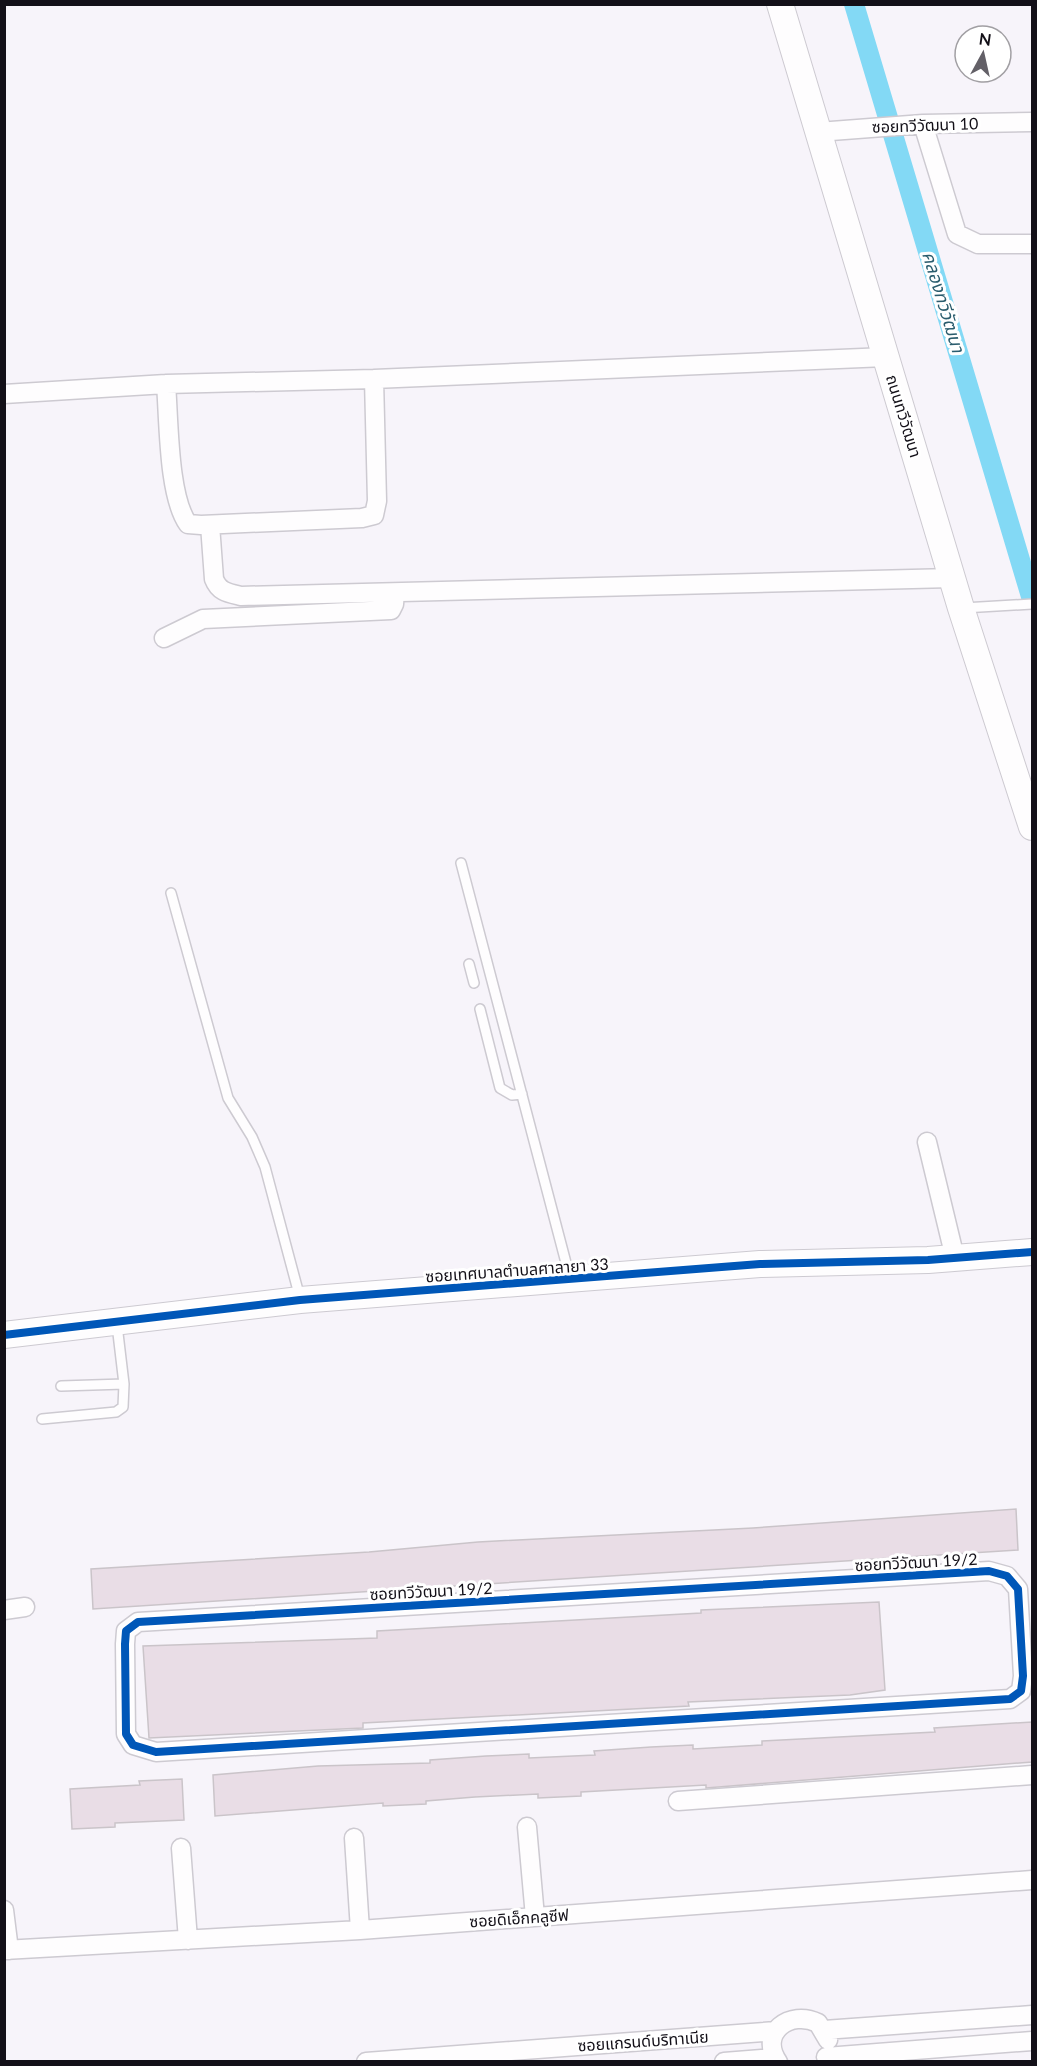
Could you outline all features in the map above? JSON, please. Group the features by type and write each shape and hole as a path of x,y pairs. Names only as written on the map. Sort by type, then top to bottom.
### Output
{"street":[{"name":"ถนนทวีวัฒนา","path":"780,4 961,608 1032,827"},
{"name":"ซอยทวีวัฒนา 10","path":"818,132 919,124 1032,122"},
{"path":"919,124 957,234 978,244 1032,244"},
{"path":"4,394 166,384 374,379 886,357"},
{"path":"166,384 176,495 180,513 188,524 210,525 362,518 375,515 377,501 374,379"},
{"path":"210,525 214,579 217,588 226,593 241,596 952,578"},
{"path":"164,638 203,619 391,609 394,604 394,593"},
{"path":"927,1142 955,1257"},
{"name":"ซอยเทศบาลตำบลศาลายา 33","path":"4,1335 300,1300 760,1264 1032,1252"},
{"name":"ซอยทวีวัฒนา 19/2","path":"989,1571 1007,1576 1018,1589 1027,1630 1021,1691 1010,1699 156,1752 133,1745 126,1734 126,1631 138,1622 989,1571"},
{"path":"4,1610 25,1607"},
{"path":"678,1801 1032,1775"},
{"path":"527,1827 535,1917"},
{"path":"354,1838 360,1930"},
{"path":"181,1848 188,1940"},
{"name":"ซอยดิเอ็กคลูซีฟ","path":"7,1950 360,1930 1032,1880"},
{"path":"4,1910 7,1950"},
{"path":"1032,2015 824,2030 828,2048 824,2059 1032,2041"},
{"name":"ซอยแกรนด์บริทาเนีย","path":"366,2061 776,2031 790,2019 800,2017 818,2023 824,2030"},
{"name":"ซอยแกรนด์บริทาเนีย","path":"724,2061 776,2060 772,2049 776,2031"}],"lane":[{"path":"961,608 1032,604"},
{"path":"461,863 571,1280"},
{"path":"171,893 228,1098 252,1137 265,1167 300,1300"},
{"path":"469,964 474,983"},
{"path":"480,1009 500,1088 512,1095 522,1094"},
{"path":"42,1419 116,1412 123,1407 124,1383 116,1322"},
{"path":"61,1386 124,1383"}],"building":[{"path":"1016,1509 1018,1550 93,1609 91,1569 369,1552 478,1542 753,1528"},
{"path":"879,1602 885,1690 850,1695 688,1702 689,1706 363,1723 363,1728 149,1738 143,1646 377,1638 377,1631 701,1613 701,1610"},
{"path":"1032,1722 1032,1762 706,1788 706,1785 581,1792 581,1796 538,1798 538,1794 475,1797 426,1801 426,1804 383,1806 383,1803 215,1816 213,1775 318,1766 430,1763 430,1760 486,1756 529,1754 529,1758 595,1755 594,1751 651,1747 693,1745 693,1749 762,1745 762,1741 935,1732 934,1728"},
{"path":"182,1779 184,1820 115,1823 115,1827 72,1829 70,1789 140,1785 139,1781"}],"waterway":[{"name":"คลองทวีวัฒนา","path":"854,4 1032,600"}],"cycle path":[{"path":"4,1335 300,1300 760,1264 928,1260 1032,1252"},
{"path":"989,1571 1007,1576 1018,1589 1023,1676 1021,1691 1010,1699 156,1752 133,1745 126,1734 126,1631 138,1622 989,1571"}]}
